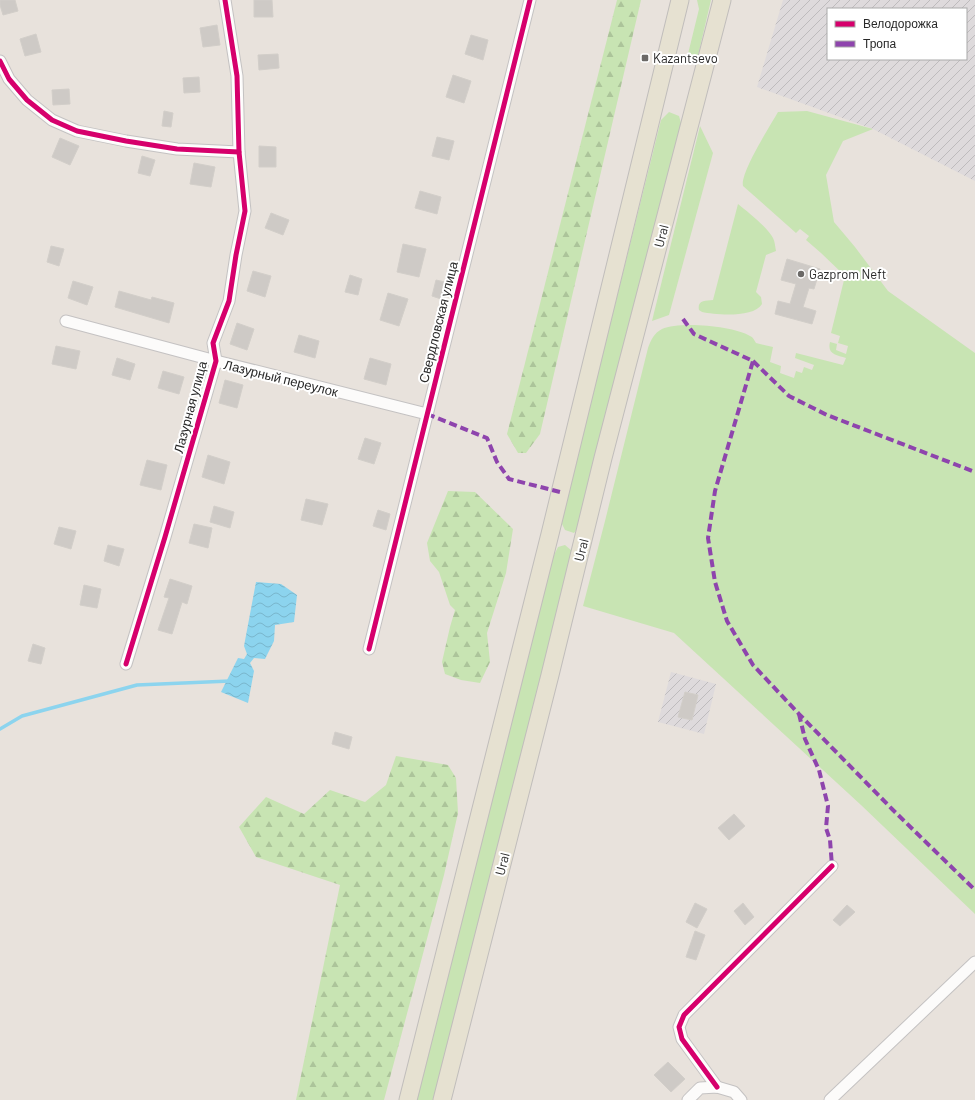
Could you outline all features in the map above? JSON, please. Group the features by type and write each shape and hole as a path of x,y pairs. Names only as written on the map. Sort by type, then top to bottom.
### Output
{"main road":[{"path":"408,1100 550,534 680,0"},
{"name":"Ural","path":"442,1100 550,675 603,458 722,0"}],"street":[{"name":"Лазурная улица","path":"126,664 165,537 216,361 213,343 229,301 245,211 240,152 237,76 225,0"},
{"name":"Свердловская улица","path":"369,649 530,0"},
{"path":"0,61 9,79 27,100 52,120 77,131 177,149 240,152"},
{"name":"Лазурный переулок","path":"66,321 216,361 427,414"},
{"path":"717,1087 682,1039 679,1027 684,1015 832,866"},
{"path":"830,1100 975,962"},
{"path":"688,1100 700,1088 717,1087 734,1092 741,1100"}],"shaded area":[{"path":"783,0 975,0 975,181 873,129 757,87"},
{"path":"671,672 716,684 704,734 658,722"}],"green space":[{"path":"617,0 641,0 540,434 526,453 518,453 507,434"},
{"path":"697,0 711,0 697,60 693,63 689,62 687,58 699,9"},
{"path":"807,111 873,129 843,141 826,175 834,222 888,291 975,353 975,914 861,805 674,633 583,606 648,348 657,333 662,329 681,325 719,327 742,332 752,337 756,343 773,347 770,362 781,366 780,373 794,378 796,371 802,373 804,367 812,370 814,365 795,358 796,353 843,365 846,358 831,352 829,346 830,342 837,344 836,350 846,354 848,346 838,343 840,336 831,333 845,276 806,240 809,236 800,229 796,233 743,186 746,171 778,112"},
{"path":"669,112 679,116 681,123 580,526 574,533 565,530 561,522 661,120"},
{"path":"700,126 713,153 669,315 652,321"},
{"path":"738,204 766,229 775,243 776,251 766,255 756,292 761,297 762,304 751,312 716,314 702,312 699,310 699,304 705,301 713,300"},
{"path":"448,491 475,492 513,529 506,573 487,633 490,662 480,683 461,680 445,674 442,662 455,610 450,605 439,572 430,561 427,543"},
{"path":"565,545 572,551 571,563 435,1100 415,1100 553,557 558,547"},
{"path":"396,756 448,765 456,778 458,813 444,875 384,1100 296,1100 340,885 256,857 239,827 266,797 304,814 330,790 365,802 386,785"}],"water":[{"path":"256,582 281,584 297,595 294,622 275,625 274,641 265,659 254,658 250,663 254,671 248,703 221,692 238,658 244,659 247,654 244,646"}],"building":[{"path":"0,0 15,0 18,11 3,15"},
{"path":"254,0 272,0 273,17 254,17"},
{"path":"217,25 220,45 203,47 200,28"},
{"path":"36,34 41,52 25,56 20,39"},
{"path":"471,35 488,40 483,60 465,54"},
{"path":"278,54 279,68 259,70 258,55"},
{"path":"453,75 471,81 464,103 446,97"},
{"path":"199,77 200,92 184,93 183,78"},
{"path":"69,89 70,104 53,105 52,90"},
{"path":"164,111 173,113 171,127 162,126"},
{"path":"437,137 454,141 449,160 432,156"},
{"path":"60,138 79,146 70,165 52,157"},
{"path":"259,146 276,147 276,167 259,167"},
{"path":"142,156 155,160 150,176 138,173"},
{"path":"194,163 215,167 211,187 190,184"},
{"path":"420,191 441,197 437,214 415,208"},
{"path":"271,213 289,220 283,235 265,228"},
{"path":"403,244 426,249 419,277 397,272"},
{"path":"51,246 64,249 59,266 47,262"},
{"path":"787,259 820,269 814,289 809,288 803,307 816,311 812,324 775,314 778,301 790,304 796,284 781,280"},
{"path":"253,271 271,276 265,297 247,291"},
{"path":"350,275 362,279 358,295 345,292"},
{"path":"436,280 449,283 444,300 432,296"},
{"path":"73,281 93,287 87,305 68,298"},
{"path":"119,291 151,300 152,297 174,303 169,323 115,307"},
{"path":"388,293 408,299 399,326 380,320"},
{"path":"237,323 254,329 247,350 230,344"},
{"path":"299,335 319,341 315,358 294,352"},
{"path":"56,346 80,351 76,369 52,364"},
{"path":"117,358 135,364 130,380 112,375"},
{"path":"370,358 391,364 386,385 364,379"},
{"path":"163,371 184,377 179,394 158,388"},
{"path":"225,380 243,385 237,408 219,403"},
{"path":"365,438 381,443 374,464 358,459"},
{"path":"208,455 230,462 224,484 202,477"},
{"path":"147,460 167,465 161,490 140,485"},
{"path":"306,499 328,504 322,525 301,520"},
{"path":"214,506 234,512 230,528 210,522"},
{"path":"378,510 390,514 386,530 373,526"},
{"path":"194,524 212,528 208,548 189,543"},
{"path":"59,527 76,531 71,549 54,544"},
{"path":"108,545 124,549 119,566 104,561"},
{"path":"170,579 192,586 187,604 182,602 172,634 158,630 169,598 164,597"},
{"path":"84,585 101,589 97,608 80,605"},
{"path":"33,644 45,648 41,664 28,661"},
{"path":"685,692 698,695 692,720 678,717"},
{"path":"335,732 352,737 349,749 332,744"},
{"path":"734,814 745,826 729,840 718,828"},
{"path":"695,903 707,909 697,928 686,922"},
{"path":"743,903 754,917 745,925 734,911"},
{"path":"847,905 855,912 840,926 833,920"},
{"path":"695,931 705,935 696,960 686,957"},
{"path":"668,1062 685,1079 671,1092 654,1075"}],"waterway":[{"path":"0,729 22,716 137,685 230,681"}],"marked path":[{"path":"683,319 694,334 753,361 715,491 708,538 715,582 727,621 753,665 893,810 975,890"},
{"path":"753,361 789,396 827,415 975,472"},
{"path":"427,414 487,438 497,462 509,479 560,492"},
{"path":"799,714 805,739 819,770 828,806 826,828 830,840 832,866"}],"cycle path":[{"path":"126,664 165,537 216,361 213,343 229,301 245,211 239,152 237,76 225,0"},
{"path":"369,649 530,0"},
{"path":"0,61 9,79 27,100 52,120 77,131 177,149 239,152"},
{"path":"717,1087 682,1039 679,1027 684,1015 832,866"}],"place":[{"name":"Kazantsevo","path":"645,58"},
{"name":"Gazprom Neft","path":"801,274"}]}
